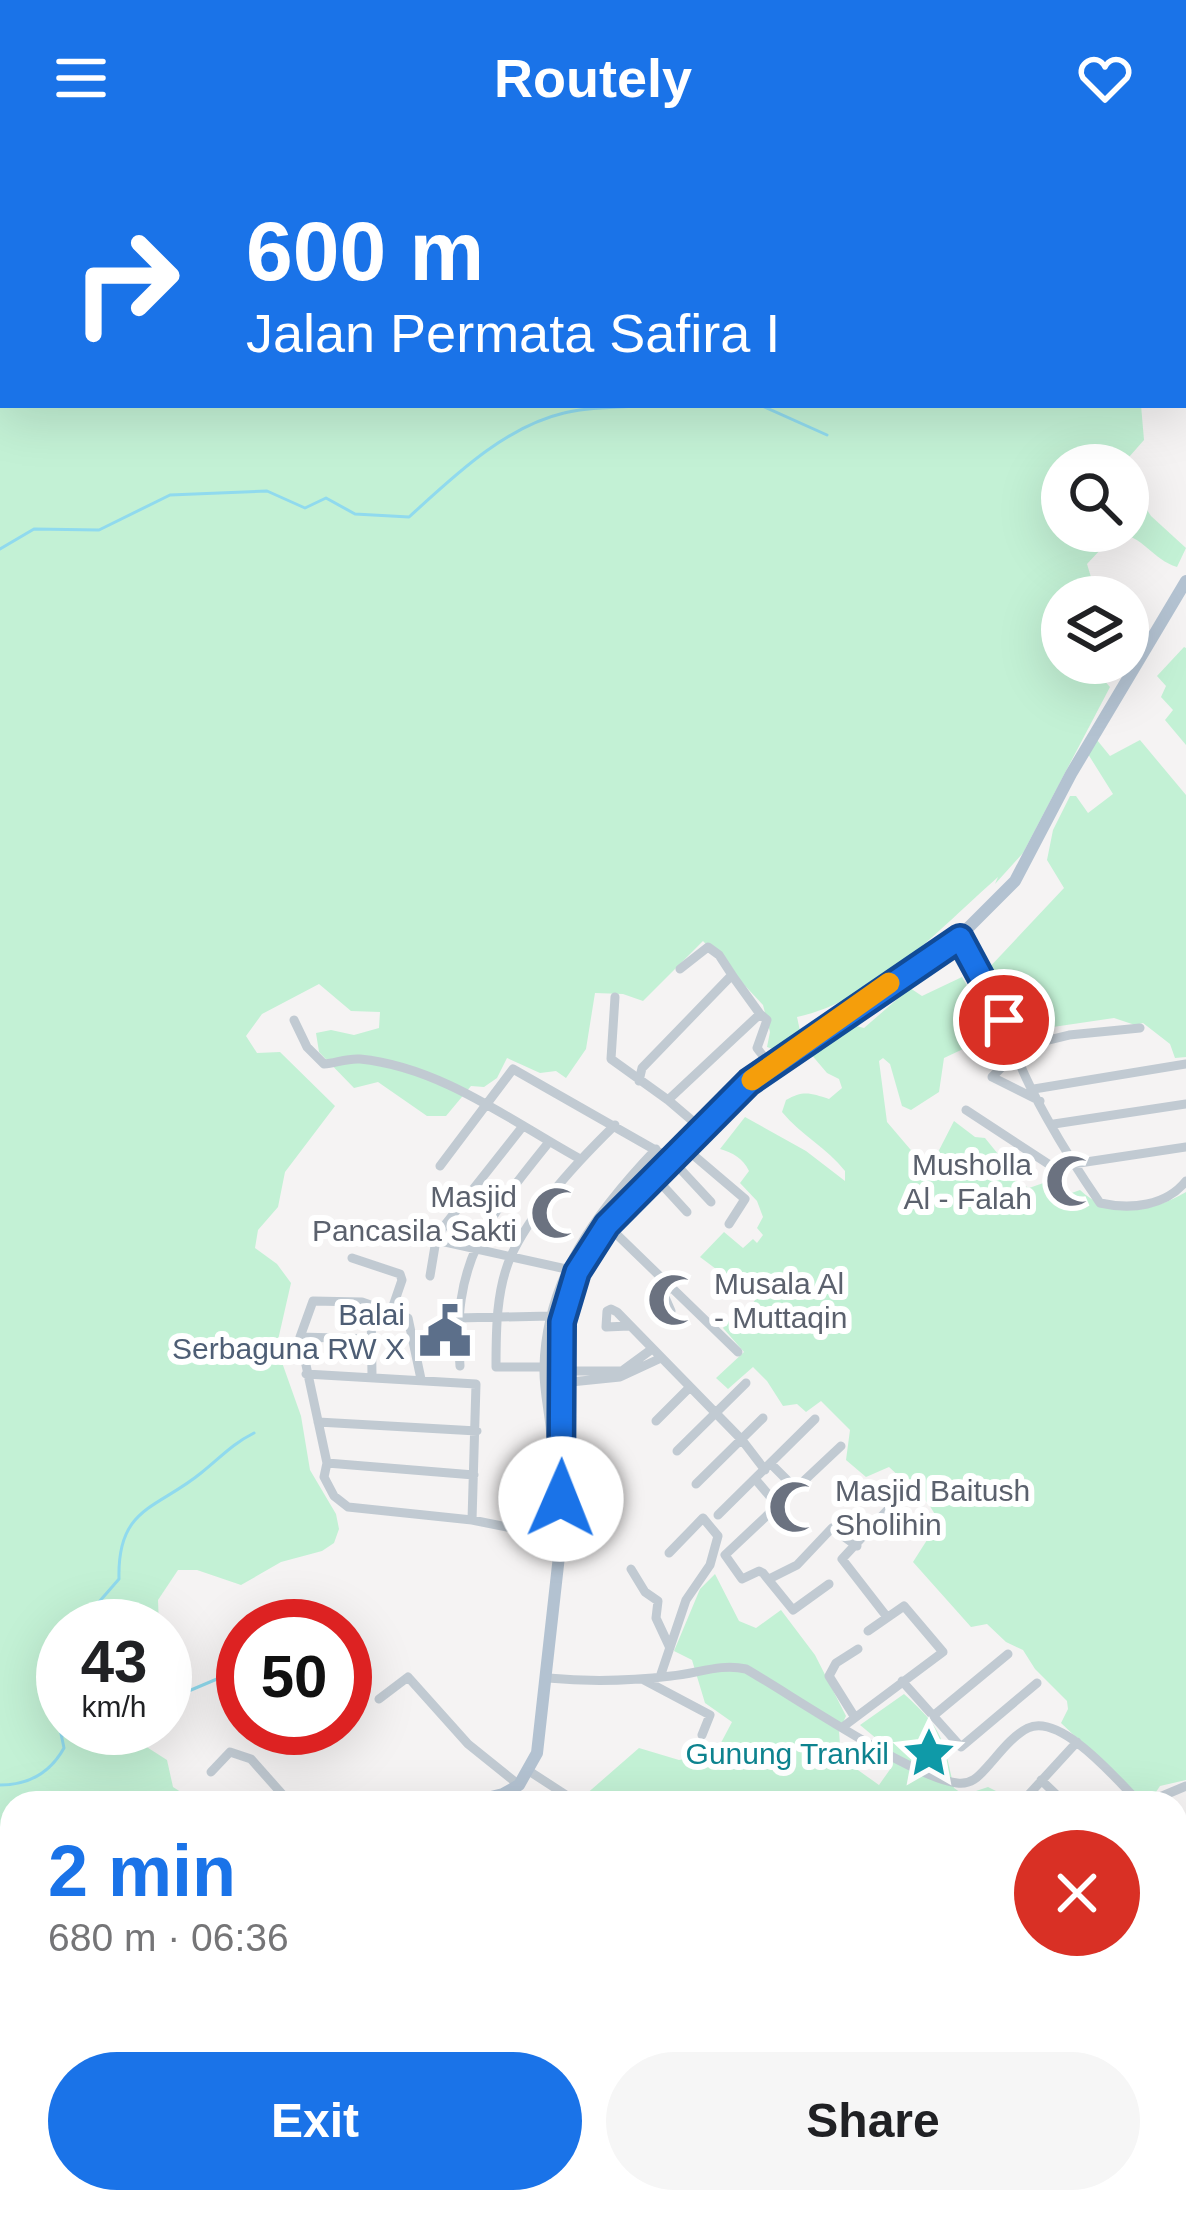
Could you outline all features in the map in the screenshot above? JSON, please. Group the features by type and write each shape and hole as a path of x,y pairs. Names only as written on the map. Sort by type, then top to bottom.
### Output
{"main road":[{"path":"508,1791 529,1772 537,1753 548,1678 560,1538 561,1298 612,1220 770,1065 956,941 1026,867 1071,774 1186,581"}],"street":[{"path":"956,941 1100,1203 1159,1202 1186,1181"},
{"path":"680,969 708,947 767,1020 757,1048 770,1065"},
{"path":"639,1081 642,1068 708,997 734,978"},
{"path":"615,997 611,1059 702,1129"},
{"path":"668,1100 760,1015"},
{"path":"294,1020 307,1047 323,1064 358,1059 411,1070 580,1159"},
{"path":"1040,1101 992,1077 1014,1047 1069,1035 1140,1028"},
{"path":"1034,1089 1186,1064"},
{"path":"440,1166 512,1069 671,1159 711,1202"},
{"path":"1054,1124 1186,1104"},
{"path":"966,1110 1051,1167 1186,1147"},
{"path":"544,1367 496,1367 498,1316 511,1257 529,1225 580,1159 615,1125"},
{"path":"430,1276 436,1240 523,1126"},
{"path":"460,1366 457,1318 474,1248 483,1228 549,1142"},
{"path":"685,1148 745,1199 728,1224"},
{"path":"542,1534 551,1439 544,1367 551,1316 561,1298 566,1269 604,1205 656,1149"},
{"path":"654,1176 687,1212"},
{"path":"604,1205 671,1285 738,1352"},
{"path":"436,1240 566,1269"},
{"path":"352,1258 401,1276 392,1312"},
{"path":"662,1322 671,1311 664,1295 671,1285"},
{"path":"421,1379 412,1323 370,1305 315,1299 300,1337 327,1463 324,1477 334,1496 348,1507 472,1520 560,1538"},
{"path":"370,1305 372,1376"},
{"path":"457,1318 551,1316"},
{"path":"629,1326 796,1490"},
{"path":"300,1337 372,1339"},
{"path":"636,1368 652,1349"},
{"path":"561,1377 600,1381 662,1358"},
{"path":"306,1374 476,1384 472,1520"},
{"path":"676,1450 746,1383"},
{"path":"656,1421 690,1388"},
{"path":"695,1484 764,1418"},
{"path":"718,1515 815,1419"},
{"path":"318,1422 476,1431"},
{"path":"829,1584 793,1610 760,1571 742,1579 725,1555 841,1446"},
{"path":"327,1463 474,1475"},
{"path":"756,1480 778,1506"},
{"path":"887,1617 842,1559 894,1503"},
{"path":"660,1677 686,1600 717,1550 718,1536 703,1518 669,1553"},
{"path":"769,1580 796,1565 832,1528 857,1546"},
{"path":"631,1569 645,1592 658,1601 656,1618 670,1648"},
{"path":"844,1726 943,1652 904,1606 868,1631"},
{"path":"854,1716 829,1676 836,1663 858,1649"},
{"path":"933,1716 1008,1654"},
{"path":"548,1678 602,1682 739,1667 941,1779 959,1783 975,1779 1028,1728 1052,1726 1077,1742 1127,1791"},
{"path":"379,1699 408,1677 469,1744 519,1785"},
{"path":"643,1679 710,1715 702,1735"},
{"path":"902,1681 961,1747 1036,1683"},
{"path":"1032,1791 1077,1742"},
{"path":"211,1772 230,1752 247,1756 279,1791"},
{"path":"529,1772 559,1791"},
{"path":"1041,1780 1052,1791"}],"green space":[{"path":"0,408 1141,408 1140,444 1041,444 1041,552 1098,552 1087,564 1091,576 1041,576 1041,684 1110,687 1023,853 995,884 998,877 880,979 826,1008 797,1017 800,1031 779,1051 767,1047 770,1032 763,1005 703,941 643,1001 623,994 595,993 586,1049 566,1078 556,1071 540,1073 507,1058 497,1078 484,1087 471,1086 446,1116 427,1116 378,1082 354,1088 319,1052 316,1033 331,1030 354,1035 379,1028 380,1012 351,1011 319,984 262,1014 246,1036 257,1053 280,1052 335,1106 285,1172 278,1207 258,1230 255,1248 277,1264 291,1283 279,1354 301,1416 310,1470 336,1514 339,1529 334,1543 281,1562 241,1585 197,1570 178,1570 159,1599 36,1599 36,1755 159,1755 167,1760 173,1787 179,1791 0,1791"},
{"path":"1149,513 1186,548 1177,567 1149,550"},
{"path":"1184,647 1186,745 1165,720 1173,710 1161,697 1166,686 1157,676"},
{"path":"1097,740 1110,756 1140,740 1186,795 1186,1057 1175,1058 1170,1044 1143,1023 1114,1018 1053,1027 1046,1000 1010,1016 986,971 1064,888 1047,860 1053,830 1070,796 1076,796 1088,813 1113,794 1088,754"},
{"path":"962,977 995,1034 944,1058 939,1092 911,1110 902,1106 890,1064 883,1058 879,1061 887,1122 933,1176 940,1173 934,1160 954,1121 975,1137 985,1138 998,1154 1003,1172 1029,1188 1052,1180 1066,1195 1080,1190 1118,1209 1145,1208 1186,1192 1186,1780 1157,1791 1133,1791 1061,1723 1067,1701 1023,1650 987,1624 971,1627 913,1562 936,1516 889,1467 866,1477 846,1460 850,1430 821,1401 806,1412 797,1404 783,1406 753,1367 728,1389 716,1378 744,1352 723,1328 756,1299 700,1257 724,1232 743,1248 763,1235 757,1228 763,1217 757,1201 740,1183 749,1171 737,1157 720,1149 745,1117 806,1151 845,1181 845,1171 838,1163 782,1112 786,1100 807,1094 829,1099 842,1088 839,1079 810,1053 848,1024 864,1028 910,988 922,996"},
{"path":"715,1574 739,1621 756,1628 781,1610 815,1655 846,1716 839,1731 841,1758 879,1785 891,1768 889,1749 860,1725 904,1694 940,1736 958,1791 590,1791 639,1748 679,1760 715,1754 732,1722 705,1703 692,1660 674,1651 700,1589"}],"waterway":[{"path":"0,549 34,529 99,530 170,495 267,491 305,508 326,498 355,514 409,517 500,442 542,420 596,408"},
{"path":"767,408 827,435"},
{"path":"102,1599 119,1579 120,1555 132,1523 254,1433"},
{"path":"192,1690 216,1679"},
{"path":"0,1785 29,1780 59,1755"}],"slow traffic":[{"path":"752,1080 889,983"}],"place":[{"name":"Musholla Al - Falah","path":"1072,1181"},
{"name":"Masjid Pancasila Sakti","path":"557,1213"},
{"name":"Musala Al - Muttaqin","path":"674,1300"},
{"name":"Balai Serbaguna RW X","path":"445,1331"},
{"name":"Masjid Baitush Sholihin","path":"795,1507"},
{"name":"Gunung Trankil","path":"929,1753"}],"route":[{"path":"561,1499 562,1322 577,1272 607,1225 749,1082 960,938 1004,1020"}]}
